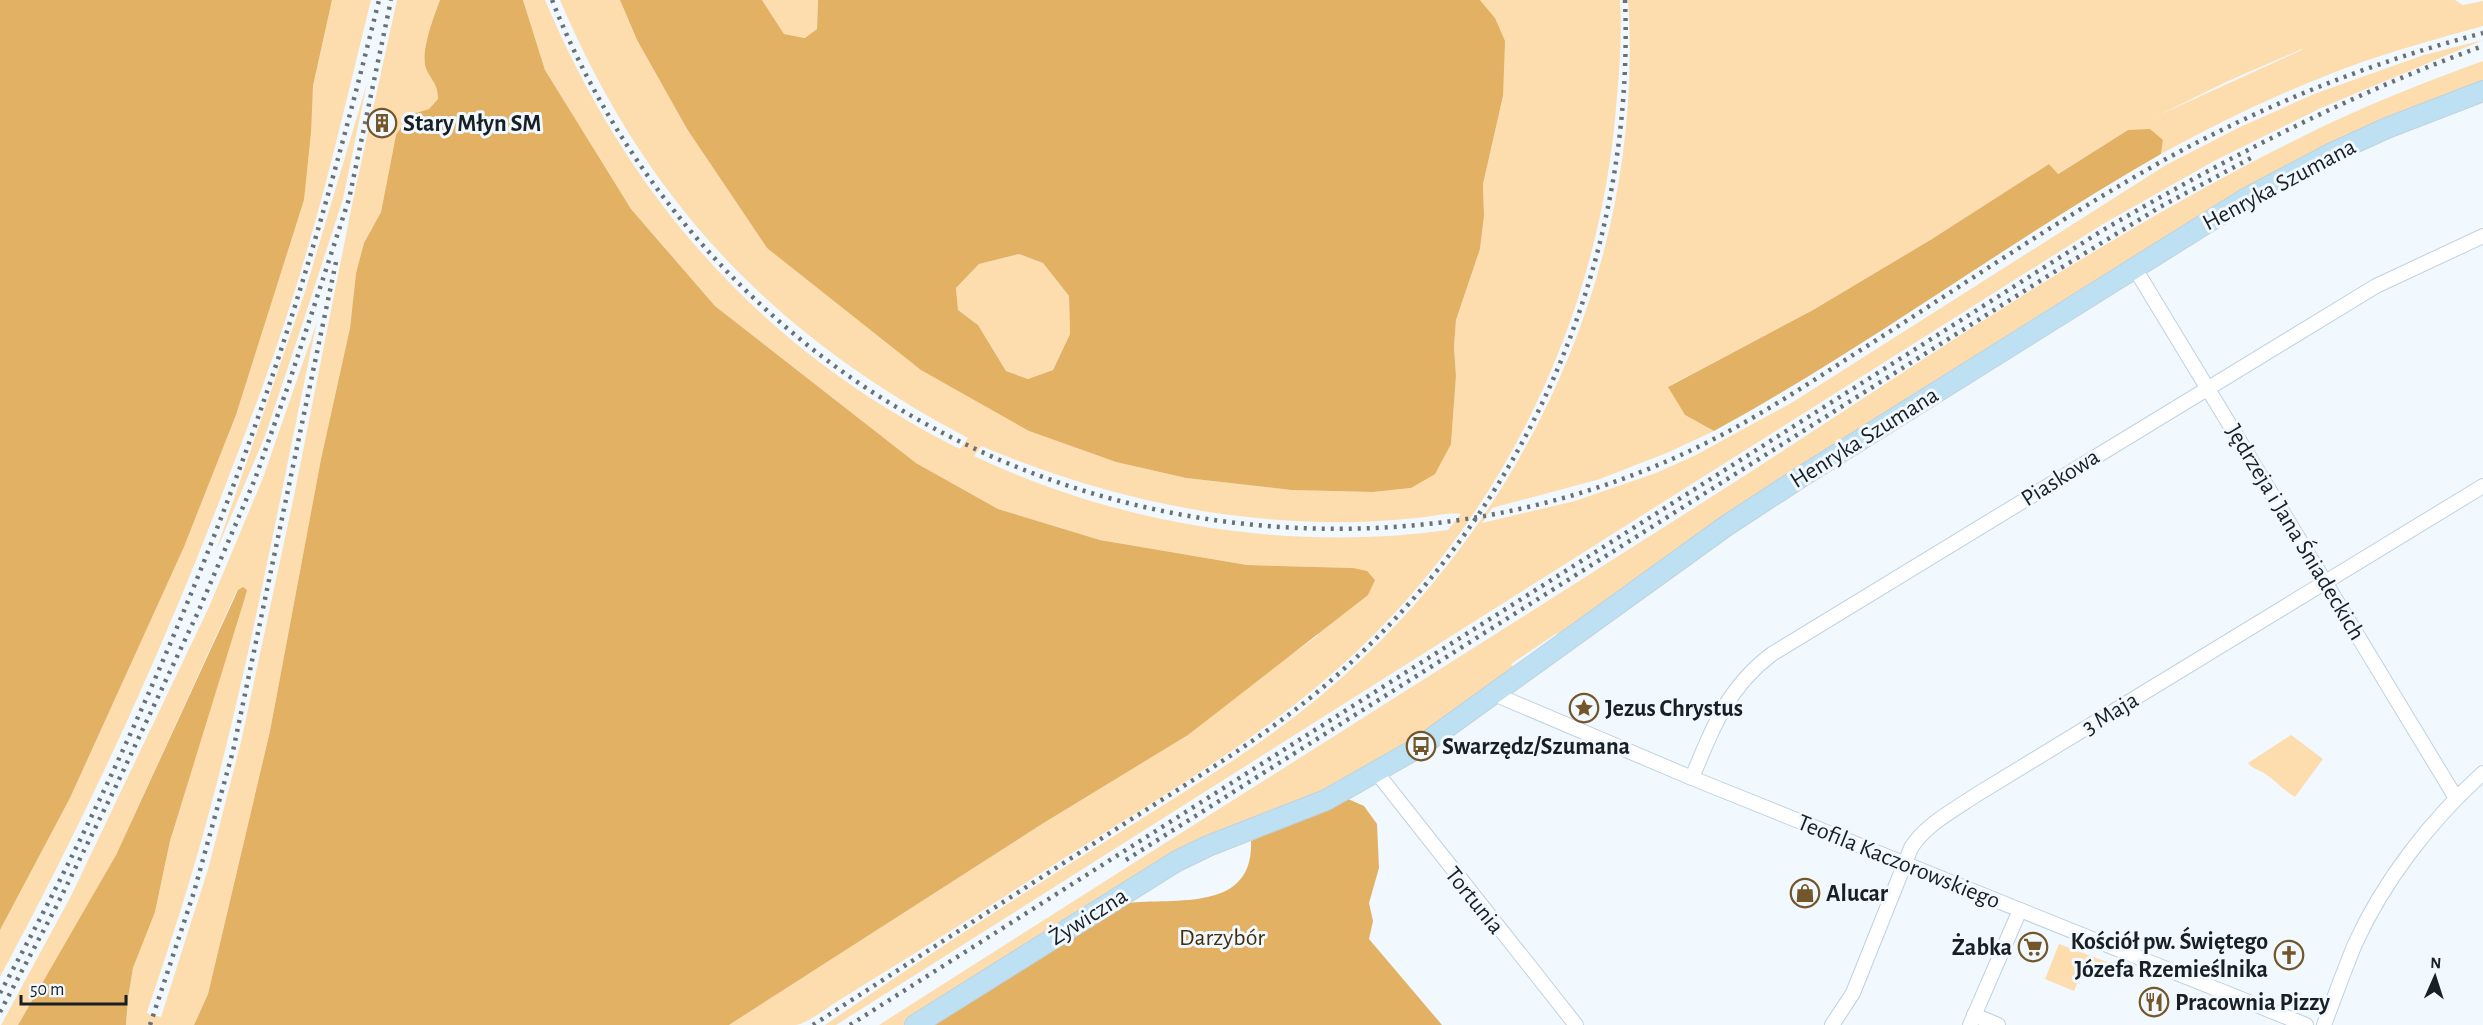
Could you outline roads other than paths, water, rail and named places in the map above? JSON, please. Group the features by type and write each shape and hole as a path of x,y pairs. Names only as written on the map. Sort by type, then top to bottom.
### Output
{"street":[{"name":"Henryka Szumana","path":"1270,823 1326,800 1421,746 1726,526 2245,199 2332,153 2396,124 2483,91"},
{"name":"Piaskowa","path":"1692,777 1709,735 1726,704 1750,672 1772,654 2376,286 2483,236"},
{"name":"Jędrzeja i Jana Śniadeckich","path":"2134,267 2456,798"},
{"name":"3 Maja","path":"1833,1025 1853,993 1904,863 1918,837 1976,795 2483,486"},
{"name":"Teofila Kaczorowskiego","path":"1494,694 1692,777 2306,1025"},
{"name":"Tortunia","path":"1377,773 1576,1025"},
{"path":"2324,1025 2356,943 2372,911 2409,854 2456,798 2483,773"},
{"name":"Żywiczna","path":"915,1025 1176,861 1208,846 1270,823"},
{"path":"1998,1025 1972,1020 2020,910"}],"railway":[{"path":"0,993 77,846 113,771 148,696 212,542 269,386 300,290 379,0"},
{"path":"0,1012 56,907 116,786 199,610 255,479 349,199 391,0"},
{"path":"552,0 582,68 619,132 661,194 708,251 760,304 816,352 877,395 941,432 1032,473 1127,503 1225,522 1324,529 1423,524 1522,508 1617,481 1710,441 1748,421 2087,205 2204,139 2320,86 2401,57 2483,33"},
{"path":"813,1025 1210,769 1294,711 1346,667 1412,600 1470,527 1519,448 1559,365 1590,277 1612,187 1624,94 1625,0"},
{"path":"850,1025 2103,230 2289,129 2385,85 2483,46"},
{"path":"1126,860 2051,274 2160,207 2251,158"},
{"path":"150,1025 194,892 233,751 336,262"}],"place":[{"name":"Stary Młyn SM","path":"382,123"},
{"name":"Jezus Chrystus","path":"1584,708"},
{"name":"Swarzędz/Szumana","path":"1421,746"},
{"name":"Alucar","path":"1805,893"},
{"name":"Żabka","path":"2033,947"},
{"name":"Kościół pw. Świętego Józefa Rzemieślnika","path":"2289,955"},
{"name":"Pracownia Pizzy","path":"2154,1002"}],"park label":[{"name":"Darzybór","path":"1222,937"}]}
